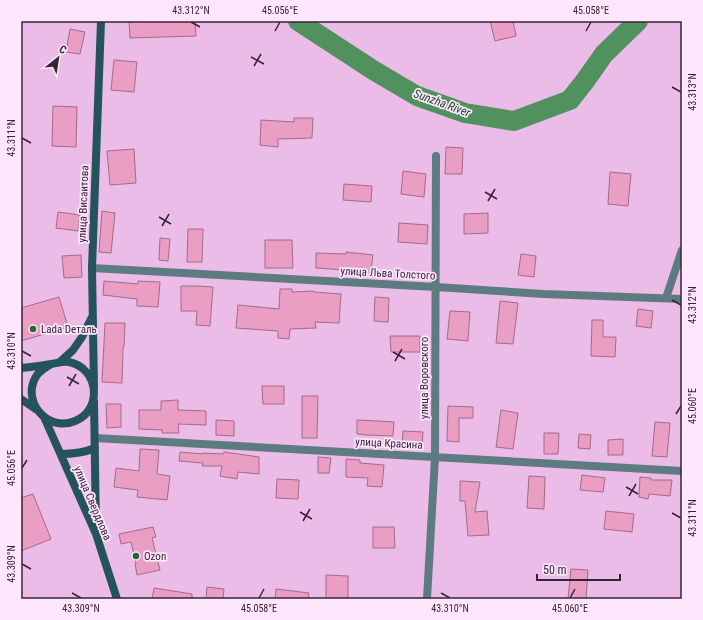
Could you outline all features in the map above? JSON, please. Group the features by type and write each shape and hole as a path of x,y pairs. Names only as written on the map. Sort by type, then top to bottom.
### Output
{"street":[{"name":"улица Висаитова","path":"94,388 92,268 101,21"},
{"name":"улица Воровского","path":"427,599 435,457 436,156"},
{"path":"666,298 682,250"},
{"name":"улица Льва Толстого","path":"92,268 544,294 682,299"},
{"path":"60,362 73,350 93,316"},
{"path":"21,368 60,362 70,362 86,371 91,379 94,388 96,534"},
{"path":"38,411 33,402 33,384 37,375 51,364"},
{"path":"21,399 52,422 61,424 79,420 92,406 94,397"},
{"name":"улица Свердлова","path":"44,417 96,534 117,599"},
{"name":"улица Красина","path":"94,438 682,471"},
{"path":"61,454 83,453 95,448"}],"building":[{"path":"129,21 195,21 196,36 130,38"},
{"path":"490,21 513,21 516,36 495,41"},
{"path":"70,29 85,32 80,54 66,52"},
{"path":"114,60 137,62 134,92 111,90"},
{"path":"53,106 77,107 76,147 52,146"},
{"path":"294,118 313,118 312,138 278,139 278,147 260,145 261,120 294,122"},
{"path":"446,147 463,148 462,174 445,174"},
{"path":"134,149 136,183 110,185 107,151"},
{"path":"403,171 426,174 424,197 401,194"},
{"path":"610,172 631,174 628,206 608,204"},
{"path":"344,184 372,186 371,202 343,200"},
{"path":"102,211 115,213 111,253 99,252"},
{"path":"58,212 80,215 78,231 56,228"},
{"path":"488,213 488,233 464,234 464,214"},
{"path":"399,223 428,225 427,244 398,242"},
{"path":"188,229 203,229 202,262 187,262"},
{"path":"160,238 170,239 168,261 159,260"},
{"path":"265,240 292,240 293,268 265,268"},
{"path":"346,252 373,255 370,276 344,273 344,270 316,268 316,253 346,254"},
{"path":"521,254 536,256 534,277 518,275"},
{"path":"81,255 82,277 64,278 62,256"},
{"path":"104,281 138,284 138,281 160,282 158,307 137,306 137,299 103,295"},
{"path":"181,286 213,287 210,326 196,325 197,311 181,311"},
{"path":"280,289 292,289 292,292 314,291 341,294 339,323 315,322 316,328 290,329 289,339 278,338 278,331 236,328 238,305 279,309"},
{"path":"59,297 68,327 21,341 21,308"},
{"path":"375,297 389,298 388,322 374,321"},
{"path":"500,301 518,303 513,344 496,343"},
{"path":"638,309 653,311 651,328 636,326"},
{"path":"450,311 470,312 468,341 447,339"},
{"path":"592,320 603,320 603,337 616,337 615,357 591,356"},
{"path":"105,323 125,323 122,383 102,382"},
{"path":"390,336 420,336 420,352 391,352"},
{"path":"262,386 284,386 284,404 263,404"},
{"path":"302,396 318,396 317,438 302,438"},
{"path":"178,400 178,410 206,411 206,425 178,424 179,433 162,433 162,430 139,429 139,410 161,410 161,401"},
{"path":"106,404 121,404 121,427 107,428"},
{"path":"448,406 473,407 473,418 459,418 459,442 447,441"},
{"path":"501,410 518,413 513,449 496,447"},
{"path":"216,420 234,421 234,436 216,435"},
{"path":"357,420 394,422 393,436 357,434"},
{"path":"655,422 670,423 667,457 652,456"},
{"path":"403,431 423,432 422,448 402,447"},
{"path":"544,433 559,433 558,454 544,454"},
{"path":"579,434 591,435 590,449 578,448"},
{"path":"623,439 623,455 608,455 608,440"},
{"path":"140,449 159,450 157,474 170,476 167,500 137,497 138,490 114,487 116,468 139,471"},
{"path":"180,452 223,454 224,452 259,457 259,474 238,472 237,479 220,476 222,466 202,466 203,463 179,461"},
{"path":"318,457 331,458 329,473 318,473"},
{"path":"346,459 360,460 360,463 384,465 382,487 367,486 368,478 346,477"},
{"path":"582,475 605,478 603,492 580,490"},
{"path":"529,476 545,477 544,509 527,508"},
{"path":"640,477 651,478 651,480 672,480 670,496 649,494 648,499 639,497"},
{"path":"277,479 299,480 298,499 276,498"},
{"path":"460,481 480,482 475,512 487,511 489,535 468,536 465,501 460,501"},
{"path":"33,494 51,539 21,551 21,498"},
{"path":"606,511 634,514 632,532 604,529"},
{"path":"153,527 156,537 152,538 160,570 137,575 131,542 121,544 119,534"},
{"path":"373,527 394,527 395,548 373,548"},
{"path":"571,569 588,570 586,599 568,599"},
{"path":"326,575 348,576 348,599 326,599"},
{"path":"207,587 224,589 223,599 206,599"},
{"path":"154,588 192,594 192,599 152,599"},
{"path":"276,589 309,593 308,599 275,599"}],"waterway":[{"name":"Sunzha River","path":"298,21 373,70 417,96 465,113 514,121 570,100 604,54 638,21"}],"place":[{"name":"Lada Dеталь","path":"33,329"},
{"name":"Ozon","path":"136,556"}]}
